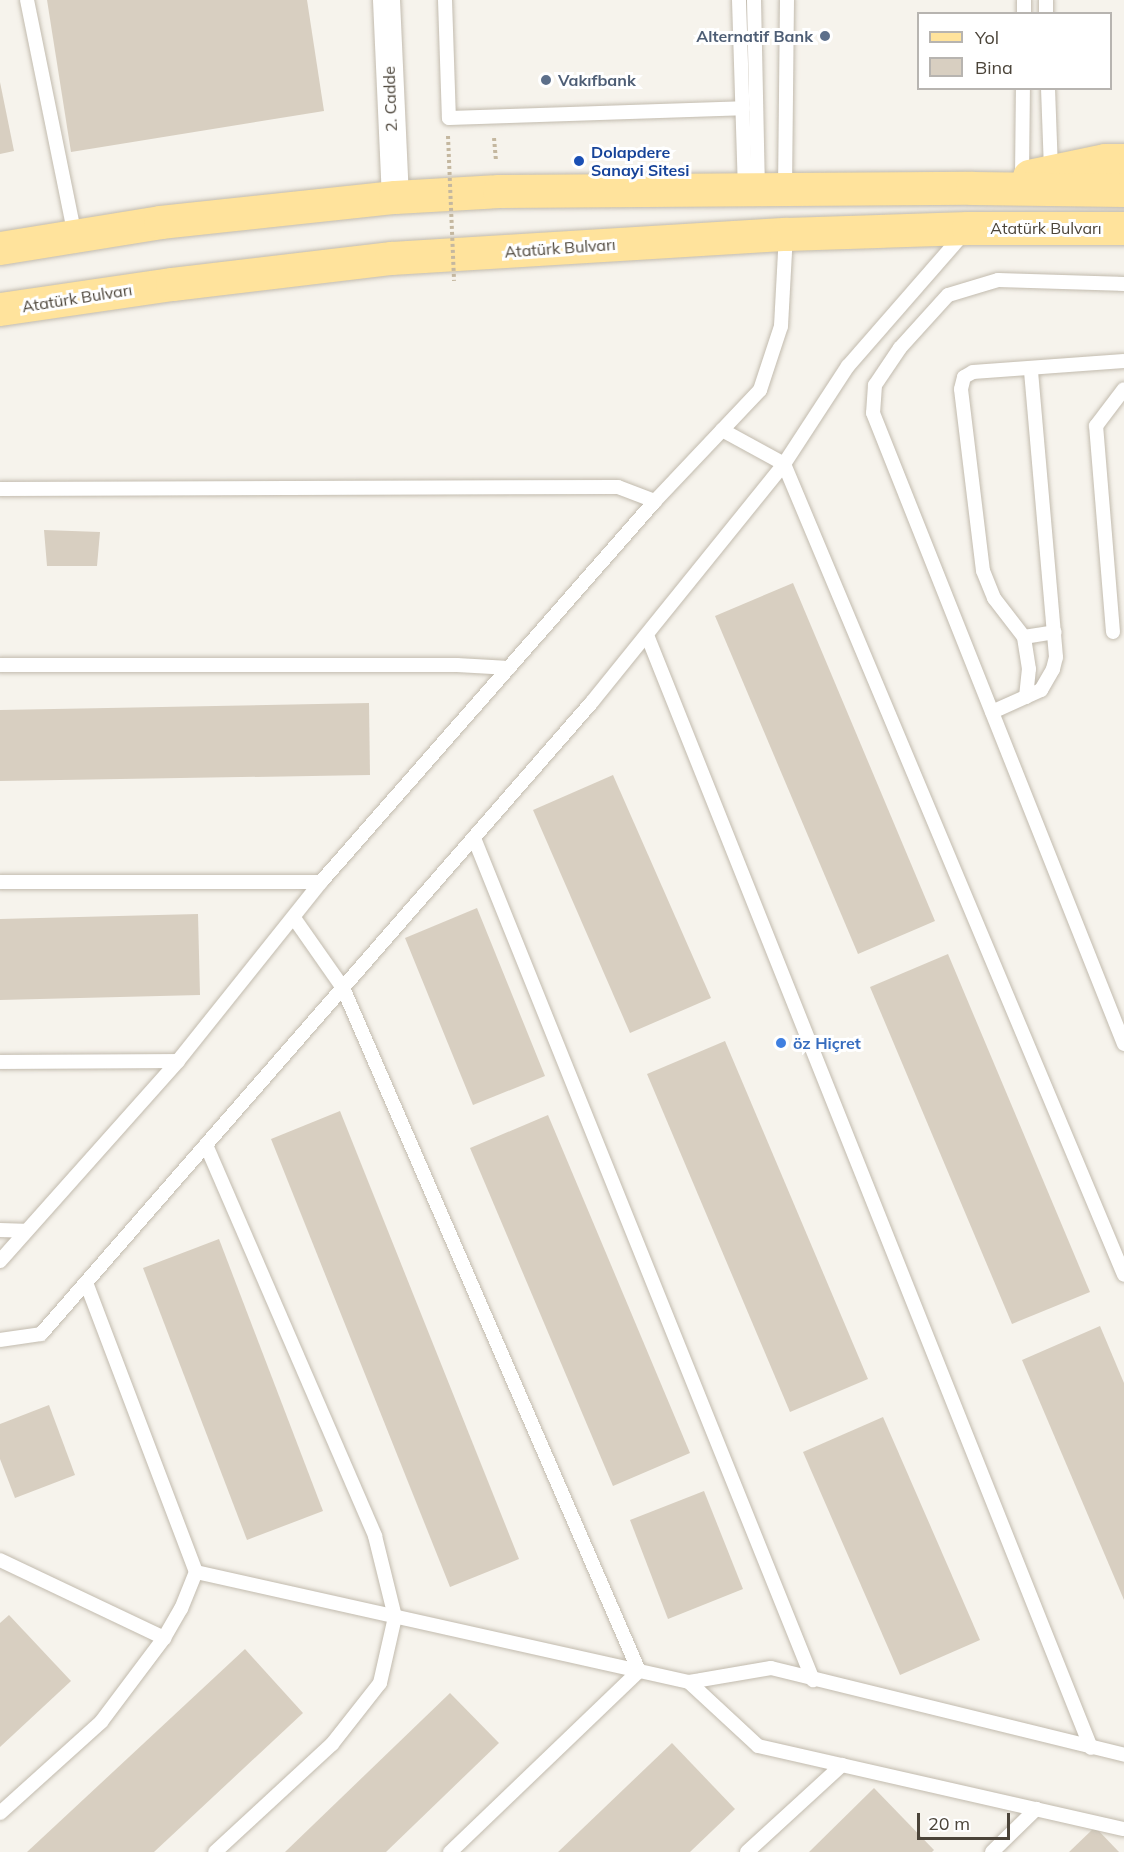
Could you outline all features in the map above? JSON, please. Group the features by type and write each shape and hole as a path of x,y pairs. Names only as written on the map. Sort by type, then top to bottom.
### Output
{"main road":[{"path":"972,188 1105,160 1124,160"},
{"path":"0,248 160,222 395,198 499,191 972,188 1124,190"},
{"path":"1035,227 1124,238"},
{"name":"Atatürk Bulvarı","path":"0,309 172,284 391,258 786,234 968,228 1124,228"}],"street":[{"name":"2. Cadde","path":"386,0 395,198"}],"lane":[{"path":"27,0 75,236"},
{"path":"445,0 449,118 742,108"},
{"path":"739,0 742,108 763,190"},
{"path":"754,0 763,190"},
{"path":"763,190 787,0"},
{"path":"1023,90 1036,174"},
{"path":"1036,174 1048,90"},
{"path":"0,1340 41,1334 474,838 647,635 784,464 848,366 968,228"},
{"path":"0,1261 24,1231 178,1061 321,882 655,501 760,390 781,326 786,234"},
{"path":"1124,284 998,280 948,295 900,348 875,384 873,413 1124,1044"},
{"path":"1026,697 1029,669 1024,637 994,598 982,571 961,389 964,377 973,372 1124,361"},
{"path":"992,712 1041,690 1053,669 1056,657 1056,632 1031,369"},
{"path":"1113,632 1096,426 1124,389"},
{"path":"722,430 784,464 1124,1275"},
{"path":"0,489 618,487 655,501"},
{"path":"1024,637 1056,632"},
{"path":"647,635 1091,1748"},
{"path":"0,665 457,665 509,668"},
{"path":"474,838 813,1680"},
{"path":"0,882 321,882"},
{"path":"294,918 343,988 639,1671"},
{"path":"0,1062 178,1061"},
{"path":"206,1144 375,1536 395,1617 380,1683 332,1744 215,1852"},
{"path":"0,1230 24,1231"},
{"path":"0,1813 101,1722 164,1638 181,1609 196,1572 86,1283"},
{"path":"0,1560 164,1638"},
{"path":"196,1572 689,1682 771,1668 1124,1755"},
{"path":"450,1852 639,1671"},
{"path":"689,1682 758,1746 1124,1829"},
{"path":"747,1852 842,1765"},
{"path":"992,1852 1036,1809"}],"path":[{"path":"448,136 454,281"}],"building":[{"path":"47,0 307,0 324,111 71,152"},
{"path":"0,82 14,151 0,154"},
{"path":"44,530 100,532 97,566 47,566"},
{"path":"793,583 935,921 858,954 715,616"},
{"path":"369,703 370,775 0,781 0,710"},
{"path":"613,775 711,998 630,1033 533,810"},
{"path":"477,908 545,1076 473,1105 405,938"},
{"path":"198,914 200,995 0,1000 0,919"},
{"path":"948,954 1090,1292 1012,1324 870,987"},
{"path":"725,1041 868,1379 790,1412 647,1074"},
{"path":"340,1111 519,1559 450,1587 271,1139"},
{"path":"548,1115 690,1453 613,1486 470,1148"},
{"path":"219,1239 323,1511 247,1540 143,1268"},
{"path":"1100,1326 1124,1383 1124,1600 1022,1360"},
{"path":"49,1405 75,1475 15,1498 0,1459 0,1424"},
{"path":"883,1417 980,1640 900,1675 803,1452"},
{"path":"704,1491 743,1589 668,1619 630,1520"},
{"path":"9,1615 71,1681 0,1747 0,1623"},
{"path":"245,1649 303,1713 154,1852 27,1852"},
{"path":"450,1693 499,1743 386,1852 285,1852"},
{"path":"672,1743 735,1809 690,1852 558,1852"},
{"path":"874,1788 934,1850 932,1852 809,1852"},
{"path":"1095,1827 1119,1852 1069,1852"}],"place":[{"name":"Alternatif Bank","path":"825,36"},
{"name":"Vakıfbank","path":"546,80"},
{"name":"Dolapdere Sanayi Sitesi","path":"579,161"},
{"name":"öz Hiçret","path":"781,1043"}]}
